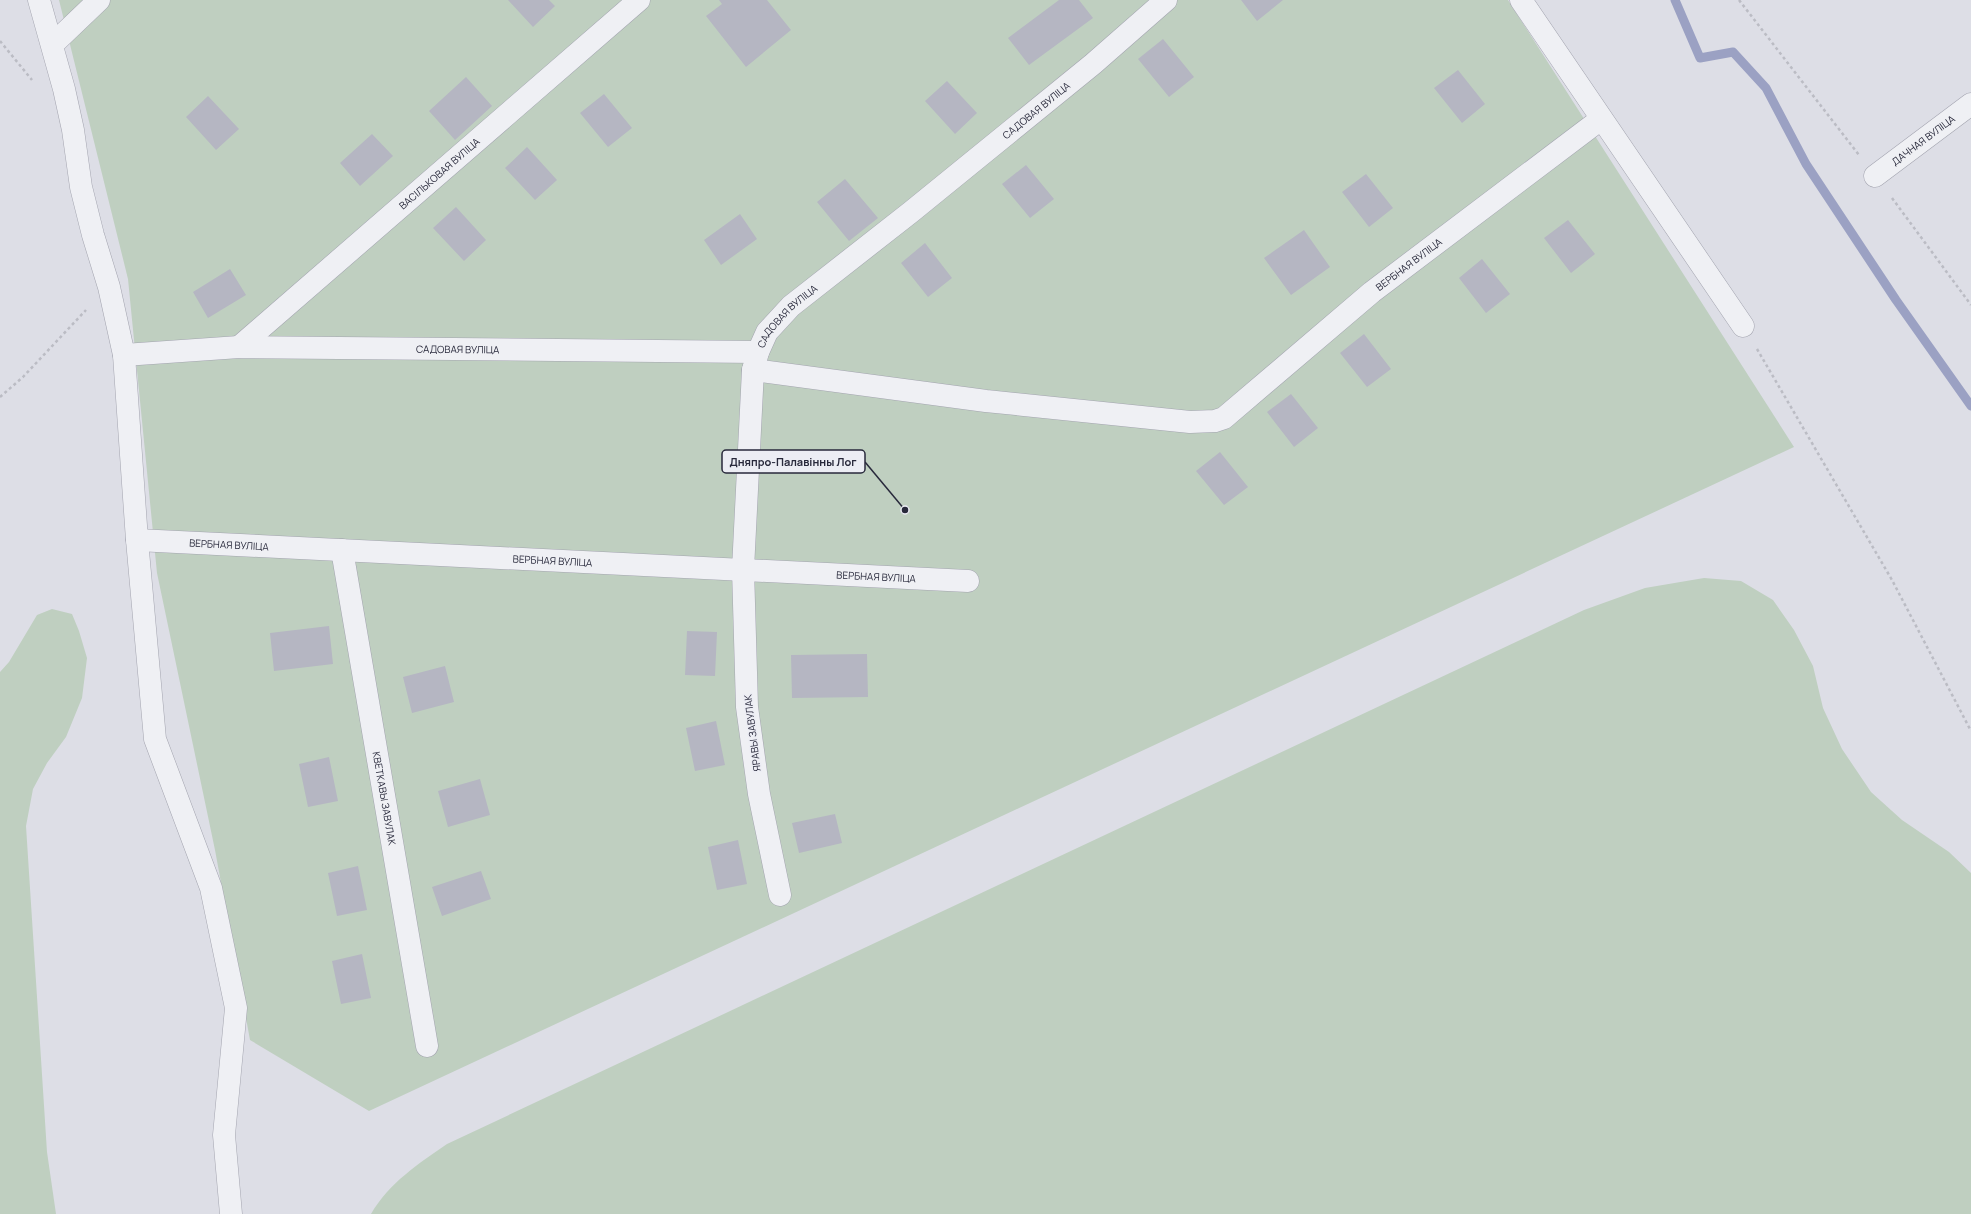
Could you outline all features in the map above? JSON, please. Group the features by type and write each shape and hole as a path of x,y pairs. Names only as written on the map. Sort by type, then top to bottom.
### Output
{"street":[{"path":"39,0 53,44 72,130 81,187 93,235 109,287 124,355 137,540 155,739 211,888 236,1008 224,1135 231,1214"},
{"path":"53,44 99,0"},
{"name":"ВАСІЛЬКОВАЯ ВУЛІЦА","path":"239,347 639,0"},
{"name":"САДОВАЯ ВУЛІЦА","path":"124,355 239,347 756,361 767,332 791,306 911,212 1093,64 1166,0"},
{"path":"1520,0 1600,119 1744,326"},
{"name":"ДАЧНАЯ ВУЛІЦА","path":"1875,176 1971,104"},
{"name":"ВЕРБНАЯ ВУЛІЦА","path":"756,361 883,388 1190,422 1205,422 1224,418 1372,292 1600,119"},
{"name":"ЯРАВЫ ЗАВУЛАК","path":"756,361 743,569 747,707 759,794 780,895"},
{"name":"ВЕРБНАЯ ВУЛІЦА","path":"137,540 968,581"},
{"name":"КВЕТКАВЫ ЗАВУЛАК","path":"342,550 427,1046"}],"path":[{"path":"1739,0 1875,176 1971,305"},
{"path":"0,396 23,377 109,287"},
{"path":"1744,326 1892,580 1971,731"}],"green space":[{"path":"59,0 1508,0 1794,447 369,1111 250,1040 215,850 157,573 128,279"},
{"path":"1704,578 1741,581 1773,600 1794,630 1813,666 1823,708 1842,749 1871,792 1902,820 1949,852 1971,873 1971,1214 371,1214 386,1193 395,1184 415,1167 447,1144 1584,610 1645,588"},
{"path":"52,609 72,614 87,658 82,698 66,737 47,763 33,789 26,826 47,1152 56,1214 0,1214 0,672 9,662 37,615"}],"building":[{"path":"508,0 549,0 555,6 533,27"},
{"path":"719,0 767,0 791,30 746,67 706,16 722,4"},
{"path":"1059,0 1079,0 1093,18 1029,65 1008,38"},
{"path":"1241,0 1283,0 1257,21"},
{"path":"1163,39 1194,77 1169,97 1138,59"},
{"path":"1458,70 1485,104 1462,123 1434,88"},
{"path":"466,77 492,106 455,140 429,111"},
{"path":"947,81 977,113 955,134 925,101"},
{"path":"604,94 632,128 608,147 580,113"},
{"path":"208,96 239,129 216,150 186,117"},
{"path":"372,134 393,156 360,186 340,163"},
{"path":"527,147 557,180 535,200 505,168"},
{"path":"1026,165 1054,199 1030,218 1002,184"},
{"path":"1366,174 1393,208 1369,227 1342,192"},
{"path":"845,179 878,218 849,241 817,202"},
{"path":"456,207 486,240 464,261 433,228"},
{"path":"740,214 757,239 721,265 704,240"},
{"path":"1568,220 1595,254 1571,273 1544,238"},
{"path":"1304,230 1330,267 1291,295 1264,258"},
{"path":"925,243 952,278 928,297 901,263"},
{"path":"1482,259 1510,294 1486,313 1459,278"},
{"path":"230,269 246,295 208,318 193,292"},
{"path":"1364,334 1391,369 1367,387 1340,353"},
{"path":"1291,394 1318,428 1294,447 1267,412"},
{"path":"1220,452 1248,487 1224,505 1196,471"},
{"path":"329,626 333,664 274,671 270,633"},
{"path":"687,631 717,632 715,676 685,675"},
{"path":"867,654 868,697 792,698 791,655"},
{"path":"445,666 454,702 412,713 403,677"},
{"path":"716,721 725,765 695,771 686,728"},
{"path":"329,757 338,801 308,807 299,764"},
{"path":"480,779 490,815 448,827 438,791"},
{"path":"835,814 842,843 799,853 792,823"},
{"path":"738,840 747,884 717,890 708,847"},
{"path":"358,866 367,910 337,916 328,873"},
{"path":"481,871 491,899 442,916 432,887"},
{"path":"362,954 371,998 341,1004 332,961"}],"waterway":[{"path":"1675,0 1700,58 1733,52 1766,88 1806,164 1896,300 1971,406"}],"place":[{"name":"Дняпро-Палавінны Лог","path":"905,510"}]}
